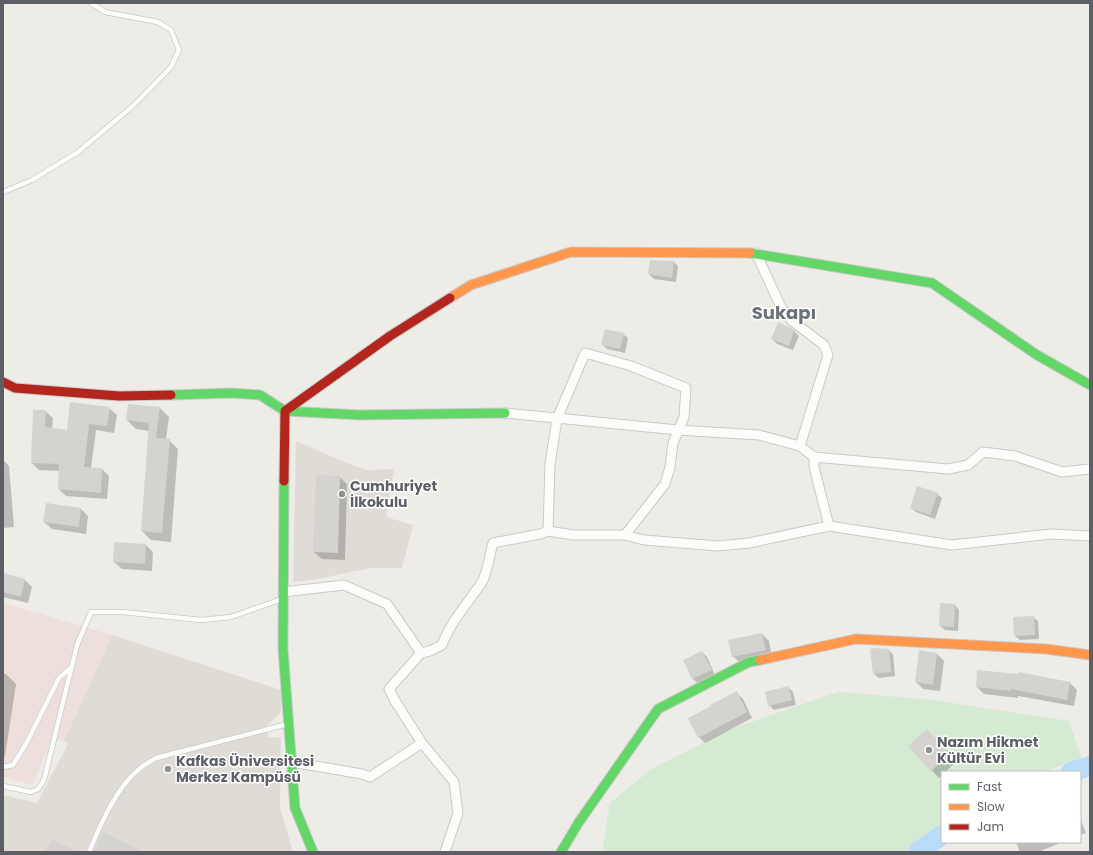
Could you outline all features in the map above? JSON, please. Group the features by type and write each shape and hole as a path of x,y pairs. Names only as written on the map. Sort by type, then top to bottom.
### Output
{"street":[{"path":"285,411 390,336 470,285 571,252 756,253 932,283 1037,355 1090,385"},
{"path":"756,253 781,307 792,320 824,345 828,355 800,446"},
{"path":"548,531 550,464 557,419 585,353 631,366 686,388 684,417 673,443 670,467 665,484 625,535"},
{"path":"3,382 15,388 119,396 232,393 260,395 285,411 360,415 505,413 678,430 759,435 800,446 814,458 948,469 968,466 983,452 1015,456 1062,472 1090,469"},
{"path":"285,411 283,649 295,808 312,852"},
{"path":"814,458 814,467 829,526"},
{"path":"445,852 458,812 454,782 422,743 395,701 390,689 420,653 430,651 442,645 445,637 464,606 483,580 493,543 540,534 548,531 573,535 625,535 644,540 718,546 749,543 829,526 952,545 1051,534 1090,536"},
{"path":"283,595 344,584 386,604 420,653"},
{"path":"561,852 579,822 658,709 749,662 856,639 1046,650 1090,655"},
{"path":"292,762 362,774 370,777 422,743"}],"lane":[{"path":"3,192 32,180 78,152 134,105 171,68 179,50 171,30 158,22 105,12 91,3"},
{"path":"3,786 31,792 38,789 44,780 77,645 91,612 123,612 202,620 231,618 283,595"},
{"path":"3,767 13,765 26,744 59,678 72,667"},
{"path":"89,852 98,830 122,786 138,769 156,758 289,724"}],"shaded area":[{"name":"Cumhuriyet İlkokulu","path":"296,441 349,464 367,470 394,469 386,517 413,525 402,568 371,568 312,580 293,582"},
{"path":"3,603 112,635 64,741 52,738 33,785 3,777"},
{"name":"Kafkas Üniversitesi Merkez Kampüsü","path":"112,635 281,690 281,712 267,726 268,738 281,737 280,808 293,852 3,852 3,795 37,803 68,744 64,741"}],"green space":[{"path":"838,692 933,700 1069,721 1082,759 1044,771 941,771 941,826 904,852 606,852 603,847 610,803 650,770 728,730"}],"building":[{"path":"650,260 674,261 672,278 648,274"},
{"path":"778,322 794,330 789,346 771,339"},
{"path":"605,329 624,333 620,349 601,345"},
{"path":"70,402 110,407 107,426 89,424 84,467 102,468 101,493 58,489 59,464 31,463 33,410 46,410 45,427 67,430"},
{"path":"128,404 160,407 156,438 170,439 162,533 141,531 149,423 126,420"},
{"path":"316,475 340,476 338,553 313,552"},
{"path":"917,486 938,493 930,515 910,508"},
{"path":"46,503 81,508 79,527 43,522"},
{"path":"114,542 146,544 145,564 113,562"},
{"path":"3,573 25,579 21,597 3,592"},
{"path":"940,603 955,604 954,627 939,626"},
{"path":"1034,616 1035,635 1014,636 1013,617"},
{"path":"762,633 766,650 732,657 728,640"},
{"path":"870,649 889,649 891,672 873,674"},
{"path":"919,650 937,653 933,685 915,682"},
{"path":"702,651 712,670 692,679 683,660"},
{"path":"977,670 1018,674 1019,672 1070,682 1067,700 1011,689 1011,691 976,687"},
{"path":"788,686 792,700 768,706 765,692"},
{"path":"737,691 747,712 698,738 688,718"},
{"name":"Nazım Hikmet Kültür Evi","path":"927,729 950,754 931,771 908,746"},
{"path":"103,832 143,852 94,852"},
{"path":"52,839 77,852 45,852"}],"waterway":[{"path":"1074,771 1090,766"},
{"path":"918,852 941,836"}],"traffic: fast":[{"path":"750,253 932,283 1037,355 1090,385"},
{"path":"171,395 232,393 260,395 285,411 360,415 505,413"},
{"path":"284,481 283,649 295,808 313,852"},
{"path":"561,852 579,822 658,709 749,662 760,660"}],"traffic: slow":[{"path":"450,298 471,285 571,252 750,253"},
{"path":"760,660 856,639 1046,649 1090,655"}],"traffic: jam":[{"path":"284,481 285,411 390,336 450,298"},
{"path":"3,382 15,388 119,396 171,395"}],"place":[{"name":"Cumhuriyet İlkokulu","path":"342,494"},
{"name":"Nazım Hikmet Kültür Evi","path":"929,750"},
{"name":"Kafkas Üniversitesi Merkez Kampüsü","path":"168,769"}],"district":[{"name":"Sukapı","path":"784,312"}]}
